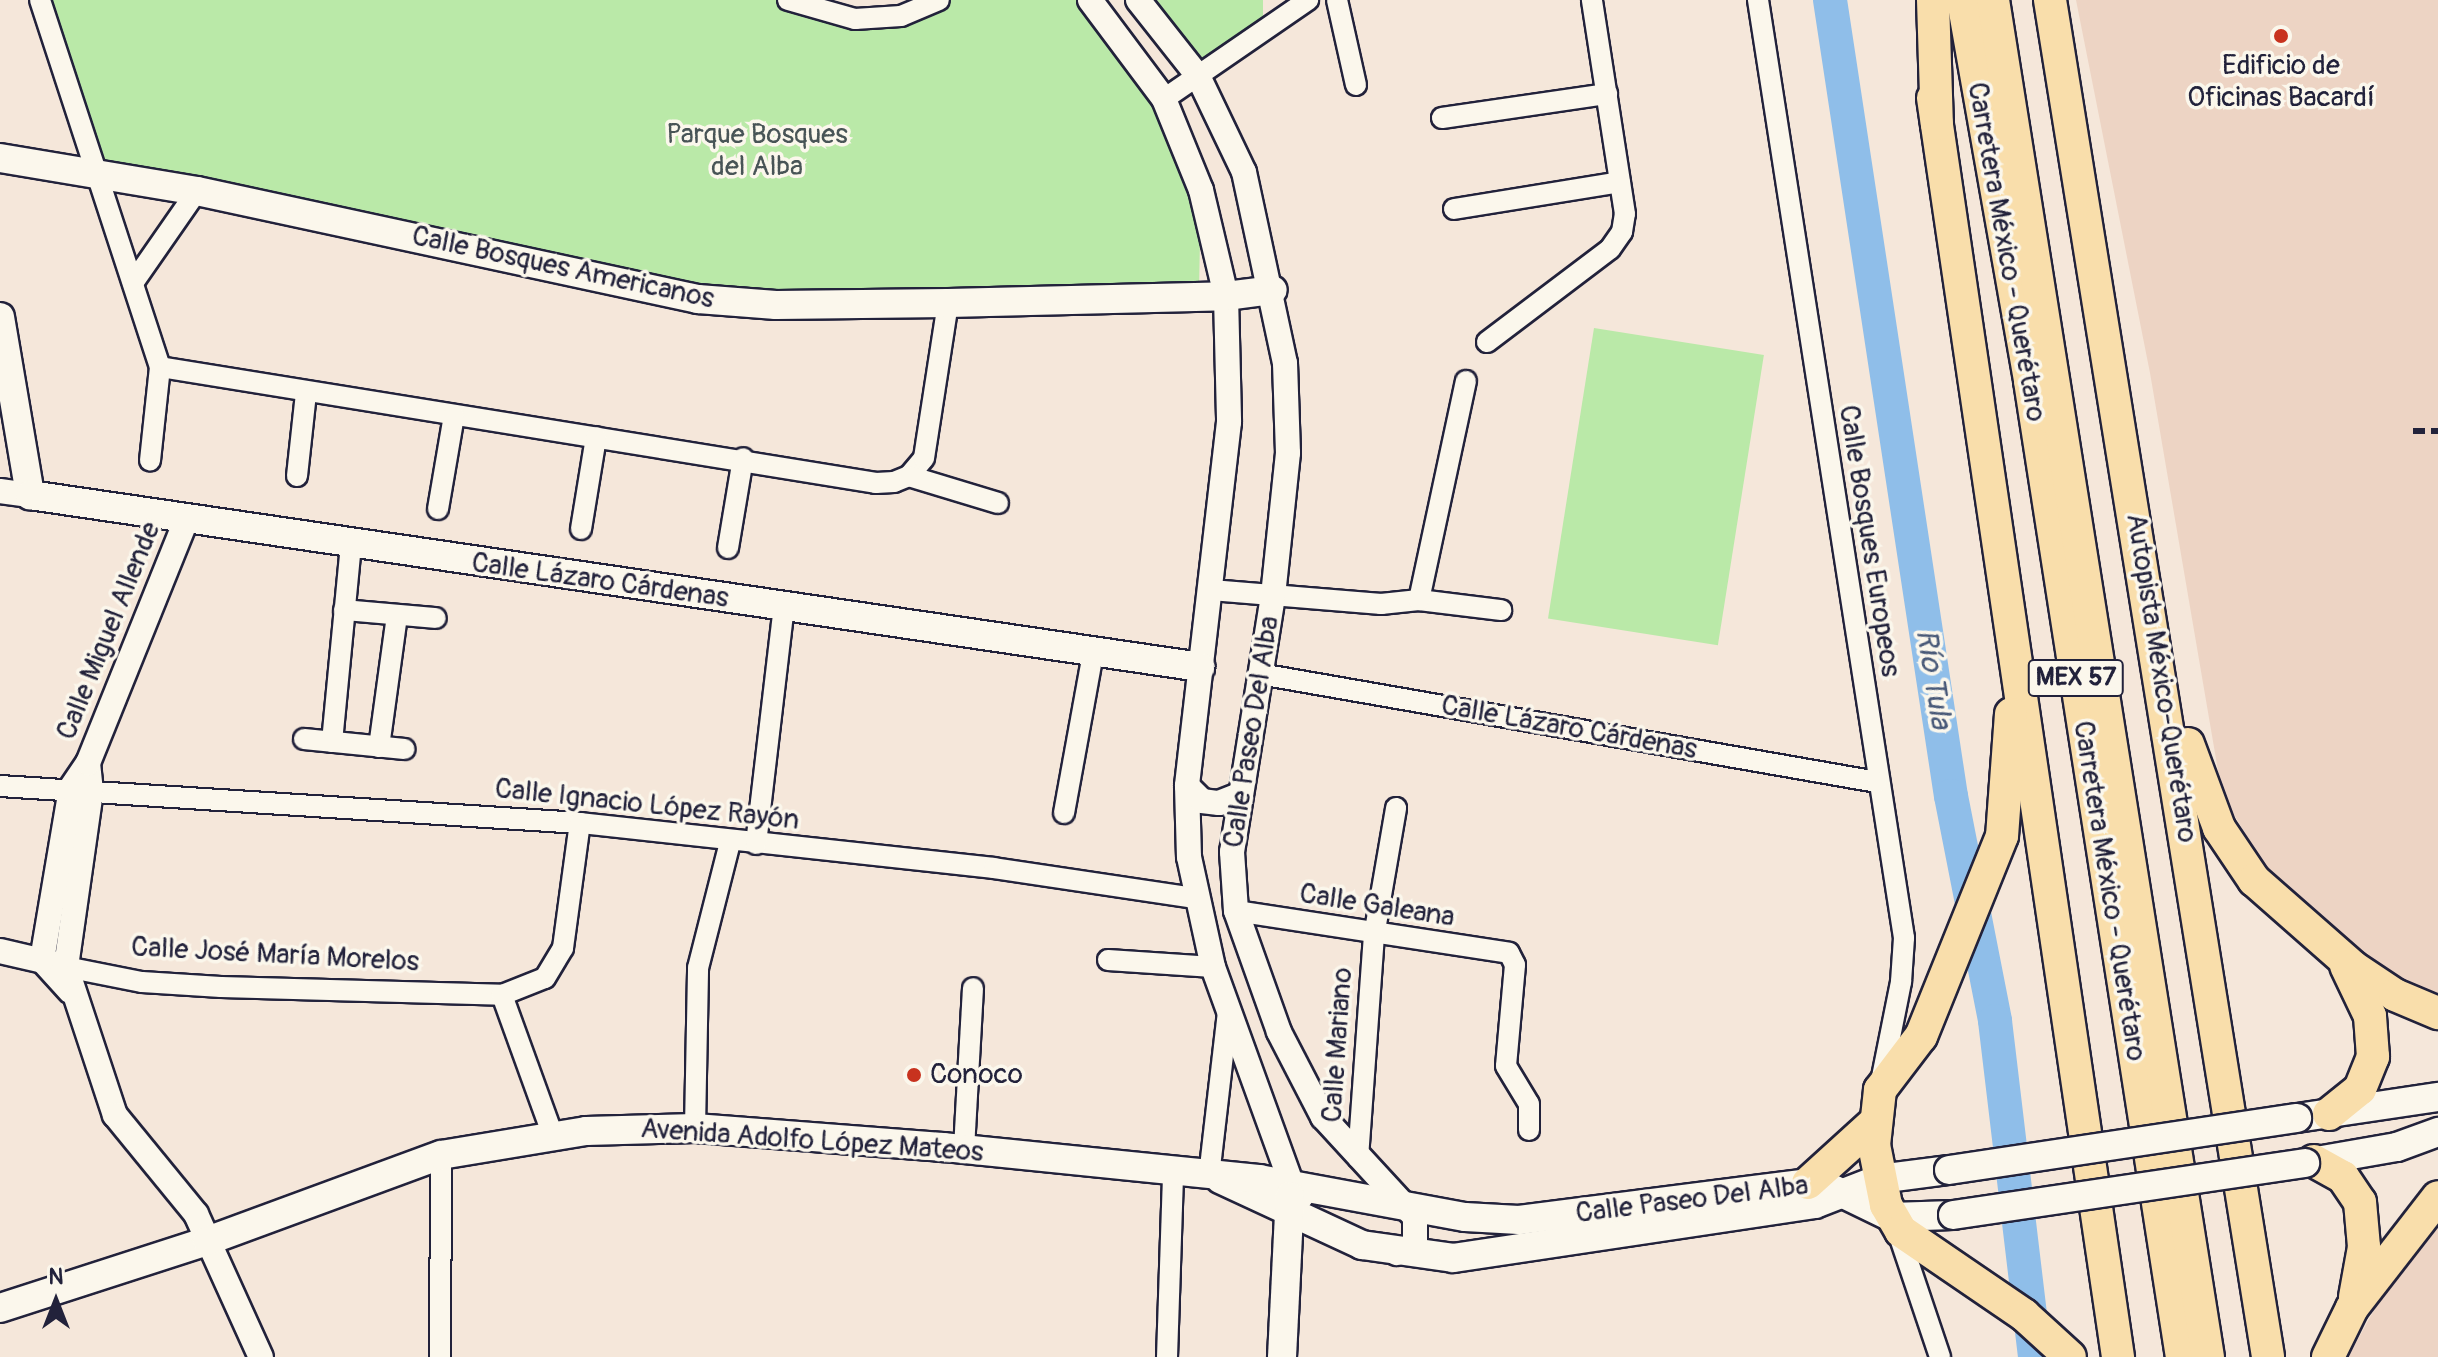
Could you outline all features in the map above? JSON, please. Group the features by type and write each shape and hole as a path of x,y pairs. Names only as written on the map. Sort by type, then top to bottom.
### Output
{"main road":[{"path":"1917,0 2014,628 2118,1352"},
{"path":"1933,0 1937,124"},
{"name":"Carretera México - Querétaro","path":"1963,0 2030,381 2182,1357"},
{"name":"Carretera México - Querétaro","path":"1993,0 2208,1357"},
{"name":"Autopista México-Querétaro","path":"2050,0 2147,587 2268,1357"},
{"name":"Calle Bosques Americanos","path":"0,158 100,172 197,191 698,299 776,305 948,303 1226,296 1273,290"},
{"path":"0,317 30,495"},
{"name":"Calle Lázaro Cárdenas","path":"30,495 351,546 1200,667"},
{"path":"2147,587 2173,668 2189,749 2219,828 2254,880 2373,982 2438,1013"},
{"path":"2014,628 2008,806 1996,850 1927,1023 1880,1090 1873,1124 1879,1179 1891,1217 1914,1240 1972,1278 2069,1356"},
{"path":"2329,1114 2360,1089 2374,1045 2364,999 2334,951"},
{"path":"1879,1179 2438,1097"},
{"path":"1808,1183 1873,1124"},
{"name":"Avenida Adolfo López Mateos","path":"0,1308 207,1241 441,1155 552,1133 695,1128 964,1149 1291,1183 1406,1206"},
{"name":"Calle Paseo Del Alba","path":"1406,1206 1465,1217 1519,1220 1808,1183 1842,1192 1891,1217 1953,1215 2310,1162 2397,1147 2438,1132"},
{"path":"2310,1162 2343,1177 2363,1211 2363,1257 2352,1308"},
{"name":"Avenida Adolfo López Mateos","path":"1214,1177 1340,1234 1397,1253 1453,1258 1504,1254 1815,1204 1879,1179"},
{"path":"1282,1357 1287,1212 1291,1183"},
{"path":"2328,1357 2352,1308 2438,1197"}],"street":[{"path":"40,0 100,172 160,367 150,460"},
{"path":"788,0 855,19 901,16 939,0"},
{"name":"Calle Paseo Del Alba","path":"1090,0 1164,99 1201,190 1226,296 1229,422 1187,786 1194,898 1213,967 1291,1183 1340,1234"},
{"name":"Calle Paseo Del Alba","path":"1138,0 1198,76 1244,172 1273,290 1289,408 1273,596 1232,852 1236,911 1252,968 1300,1077 1323,1117 1406,1206"},
{"path":"1164,99 1308,0"},
{"path":"1337,0 1356,85"},
{"path":"1487,342 1610,249 1622,232 1625,214 1592,0"},
{"name":"Calle Bosques Europeos","path":"1758,0 1904,950 1880,1090"},
{"path":"1442,118 1607,94"},
{"path":"1454,209 1620,182"},
{"path":"133,283 197,191"},
{"path":"909,476 924,458 948,303"},
{"path":"160,367 306,393 743,458 876,483 909,476 998,503"},
{"path":"1419,600 1466,381"},
{"path":"297,476 306,393"},
{"path":"438,509 454,415"},
{"path":"581,529 596,437"},
{"path":"728,548 743,458"},
{"name":"Calle Lázaro Cárdenas","path":"0,491 30,495"},
{"name":"Calle Miguel Allende","path":"54,963 88,763 186,521"},
{"path":"332,742 351,546"},
{"path":"1211,590 1381,604 1419,600 1501,610"},
{"path":"756,844 784,606"},
{"path":"344,610 436,618"},
{"path":"379,747 397,615"},
{"path":"1064,813 1093,654"},
{"name":"Calle Lázaro Cárdenas","path":"1260,674 1877,782"},
{"path":"304,739 405,749"},
{"name":"Calle Ignacio López Rayón","path":"0,786 580,823 730,842 994,868 1194,898"},
{"path":"1187,786 1202,801 1219,803 1239,795"},
{"name":"Calle Mariano","path":"1358,1158 1374,936 1396,808"},
{"name":"Calle José María Morelos","path":"0,951 142,982 502,995 545,978 563,948 580,823"},
{"path":"695,1128 698,968 730,842"},
{"name":"Calle Galeana","path":"1236,911 1374,936 1509,953 1515,965 1506,1066 1529,1104 1529,1130"},
{"path":"1108,960 1213,967"},
{"path":"54,963 79,1002 115,1115 196,1214 261,1357"},
{"path":"964,1149 973,988"},
{"path":"502,995 552,1133"},
{"path":"1214,1177 1228,1007"},
{"path":"440,1357 441,1155"},
{"path":"1167,1357 1173,1172"},
{"path":"1397,1253 1415,1245 1418,1237 1415,1217 1406,1206"},
{"path":"1891,1217 1940,1357"}],"shaded area":[{"path":"2076,0 2438,0 2438,1001 2421,997 2284,900 2222,794 2150,373"},
{"path":"2438,1225 2438,1357 2348,1357 2384,1292"}],"green space":[{"name":"Parque Bosques del Alba","path":"40,0 788,0 855,19 939,0 1090,0 1164,99 1201,190 1199,290 776,305 100,172"},
{"path":"1138,0 1263,0 1263,31 1198,76"},
{"path":"1594,328 1764,355 1718,645 1548,618"}],"waterway":[{"name":"Río Tula","path":"1830,0 1951,796 1995,1021 2035,1357"}],"railway":[{"path":"2413,431 2438,431"}],"place":[{"name":"Edificio de Oficinas Bacardí","path":"2281,36"},
{"name":"Conoco","path":"914,1075"}]}
